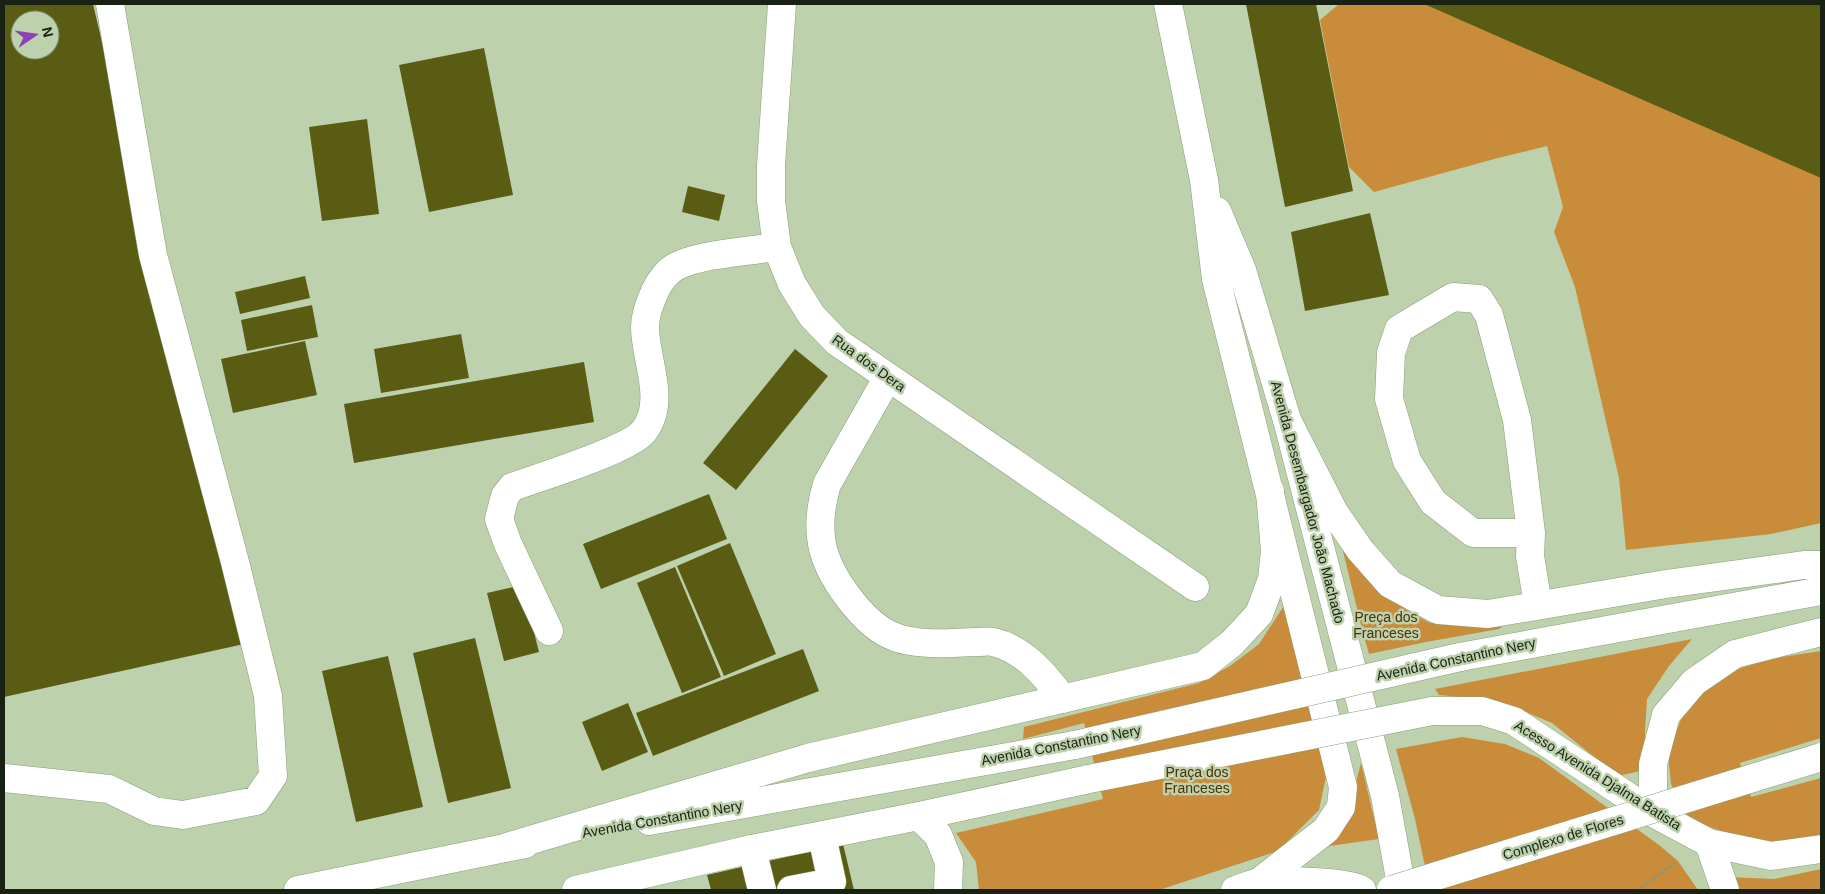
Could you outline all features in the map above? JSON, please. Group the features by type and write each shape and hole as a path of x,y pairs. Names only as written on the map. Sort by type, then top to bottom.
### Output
{"main road":[{"path":"4,778 108,789 154,811 183,815 256,801 273,776 268,696 235,562 152,255 110,4"},
{"name":"Rua dos Dera","path":"782,4 771,165 771,201 777,246 792,284 812,316 837,342 1195,587"},
{"name":"Avenida Desembargador João Machado","path":"1168,4 1204,180 1216,279 1343,787 1341,807 1326,830 1247,886"},
{"name":"Avenida Desembargador João Machado","path":"1204,180 1242,270 1287,420 1385,796 1402,890"},
{"path":"549,631 498,519 505,496 512,487 624,446 644,431 652,414 655,395 645,327 648,307 658,282 676,266 697,259 777,246"},
{"path":"1531,532 1473,533 1433,502 1407,461 1389,399 1391,353 1399,329 1453,297 1479,299 1489,315 1517,420 1531,532 1530,556 1538,605"},
{"path":"888,377 827,484 819,523 822,545 829,568 840,588 857,607 874,625 894,637 917,642 934,643 993,642 1012,650 1031,662 1047,678 1062,699"},
{"path":"1287,420 1334,512 1360,550 1390,584 1438,610 1488,614 1666,584 1804,565 1821,565"},
{"path":"507,847 808,758 1202,666 1232,644 1259,614 1272,579 1275,551 1270,491"},
{"name":"Avenida Constantino Nery","path":"298,890 507,847 1075,744 1460,657 1821,591"},
{"path":"1653,813 1653,764 1666,715 1694,682 1735,654 1821,632"},
{"name":"Acesso Avenida Djalma Batista","path":"919,816 1089,779 1432,711 1482,711 1514,721 1653,813 1709,843 1772,856 1821,849"},
{"name":"Complexo de Flores","path":"1391,890 1821,757"},
{"path":"576,890 752,849 919,816 938,835 949,862 948,890"},
{"path":"792,890 832,882 822,836"},
{"path":"1709,843 1725,890"},
{"path":"752,849 762,890"},
{"path":"1247,886 1314,882 1355,886 1362,890"}],"path":[{"path":"1637,890 1678,861"}],"green space":[{"path":"1339,4 1424,4 1821,175 1821,523 1771,534 1626,550 1619,478 1575,287 1554,232 1563,207 1547,146 1374,192 1349,167 1320,20"},
{"name":"Preça dos Franceses","path":"1342,547 1377,587 1409,612 1430,623 1498,625 1502,627 1369,654"},
{"name":"Praça dos Franceses","path":"1289,598 1328,767 1319,810 1278,851 1159,890 979,890 976,862 956,833 1103,799 1084,723 1023,739 1024,727 1199,683 1230,666 1259,644"},
{"path":"1692,639 1669,666 1647,699 1645,770 1618,776 1552,723 1516,708 1482,699 1439,695 1435,689"},
{"path":"1821,651 1821,738 1740,763 1751,797 1821,778 1821,835 1792,842 1750,842 1689,819 1671,784 1668,754 1694,691 1717,675 1775,658"},
{"path":"1462,737 1505,744 1539,758 1659,845 1678,861 1698,890 1430,890 1415,819 1396,749"},
{"path":"1361,763 1379,839 1322,847 1351,801"},
{"path":"1821,869 1821,890 1737,890 1727,877 1774,879"}],"building":[{"path":"4,4 93,4 244,644 4,697"},
{"path":"1246,4 1316,4 1353,191 1285,207"},
{"path":"1424,4 1821,4 1821,178"},
{"path":"484,48 513,195 429,212 399,65"},
{"path":"367,119 379,214 322,221 309,127"},
{"path":"688,186 725,195 719,221 682,212"},
{"path":"1370,213 1389,295 1305,311 1291,232"},
{"path":"305,276 310,298 240,314 235,292"},
{"path":"312,305 318,337 247,351 241,320"},
{"path":"461,334 469,378 381,393 374,349"},
{"path":"305,341 317,395 233,413 221,359"},
{"path":"795,349 828,376 736,490 703,463"},
{"path":"584,362 594,422 354,463 344,404"},
{"path":"709,494 727,539 601,589 583,544"},
{"path":"730,543 776,654 724,676 677,566"},
{"path":"675,567 721,677 682,693 637,583"},
{"path":"522,585 539,652 504,661 487,593"},
{"path":"475,638 511,788 448,803 413,653"},
{"path":"803,649 819,691 653,756 636,713"},
{"path":"388,656 423,807 356,822 322,671"},
{"path":"628,703 648,752 602,771 582,722"},
{"path":"843,844 854,890 711,890 707,875"}]}
